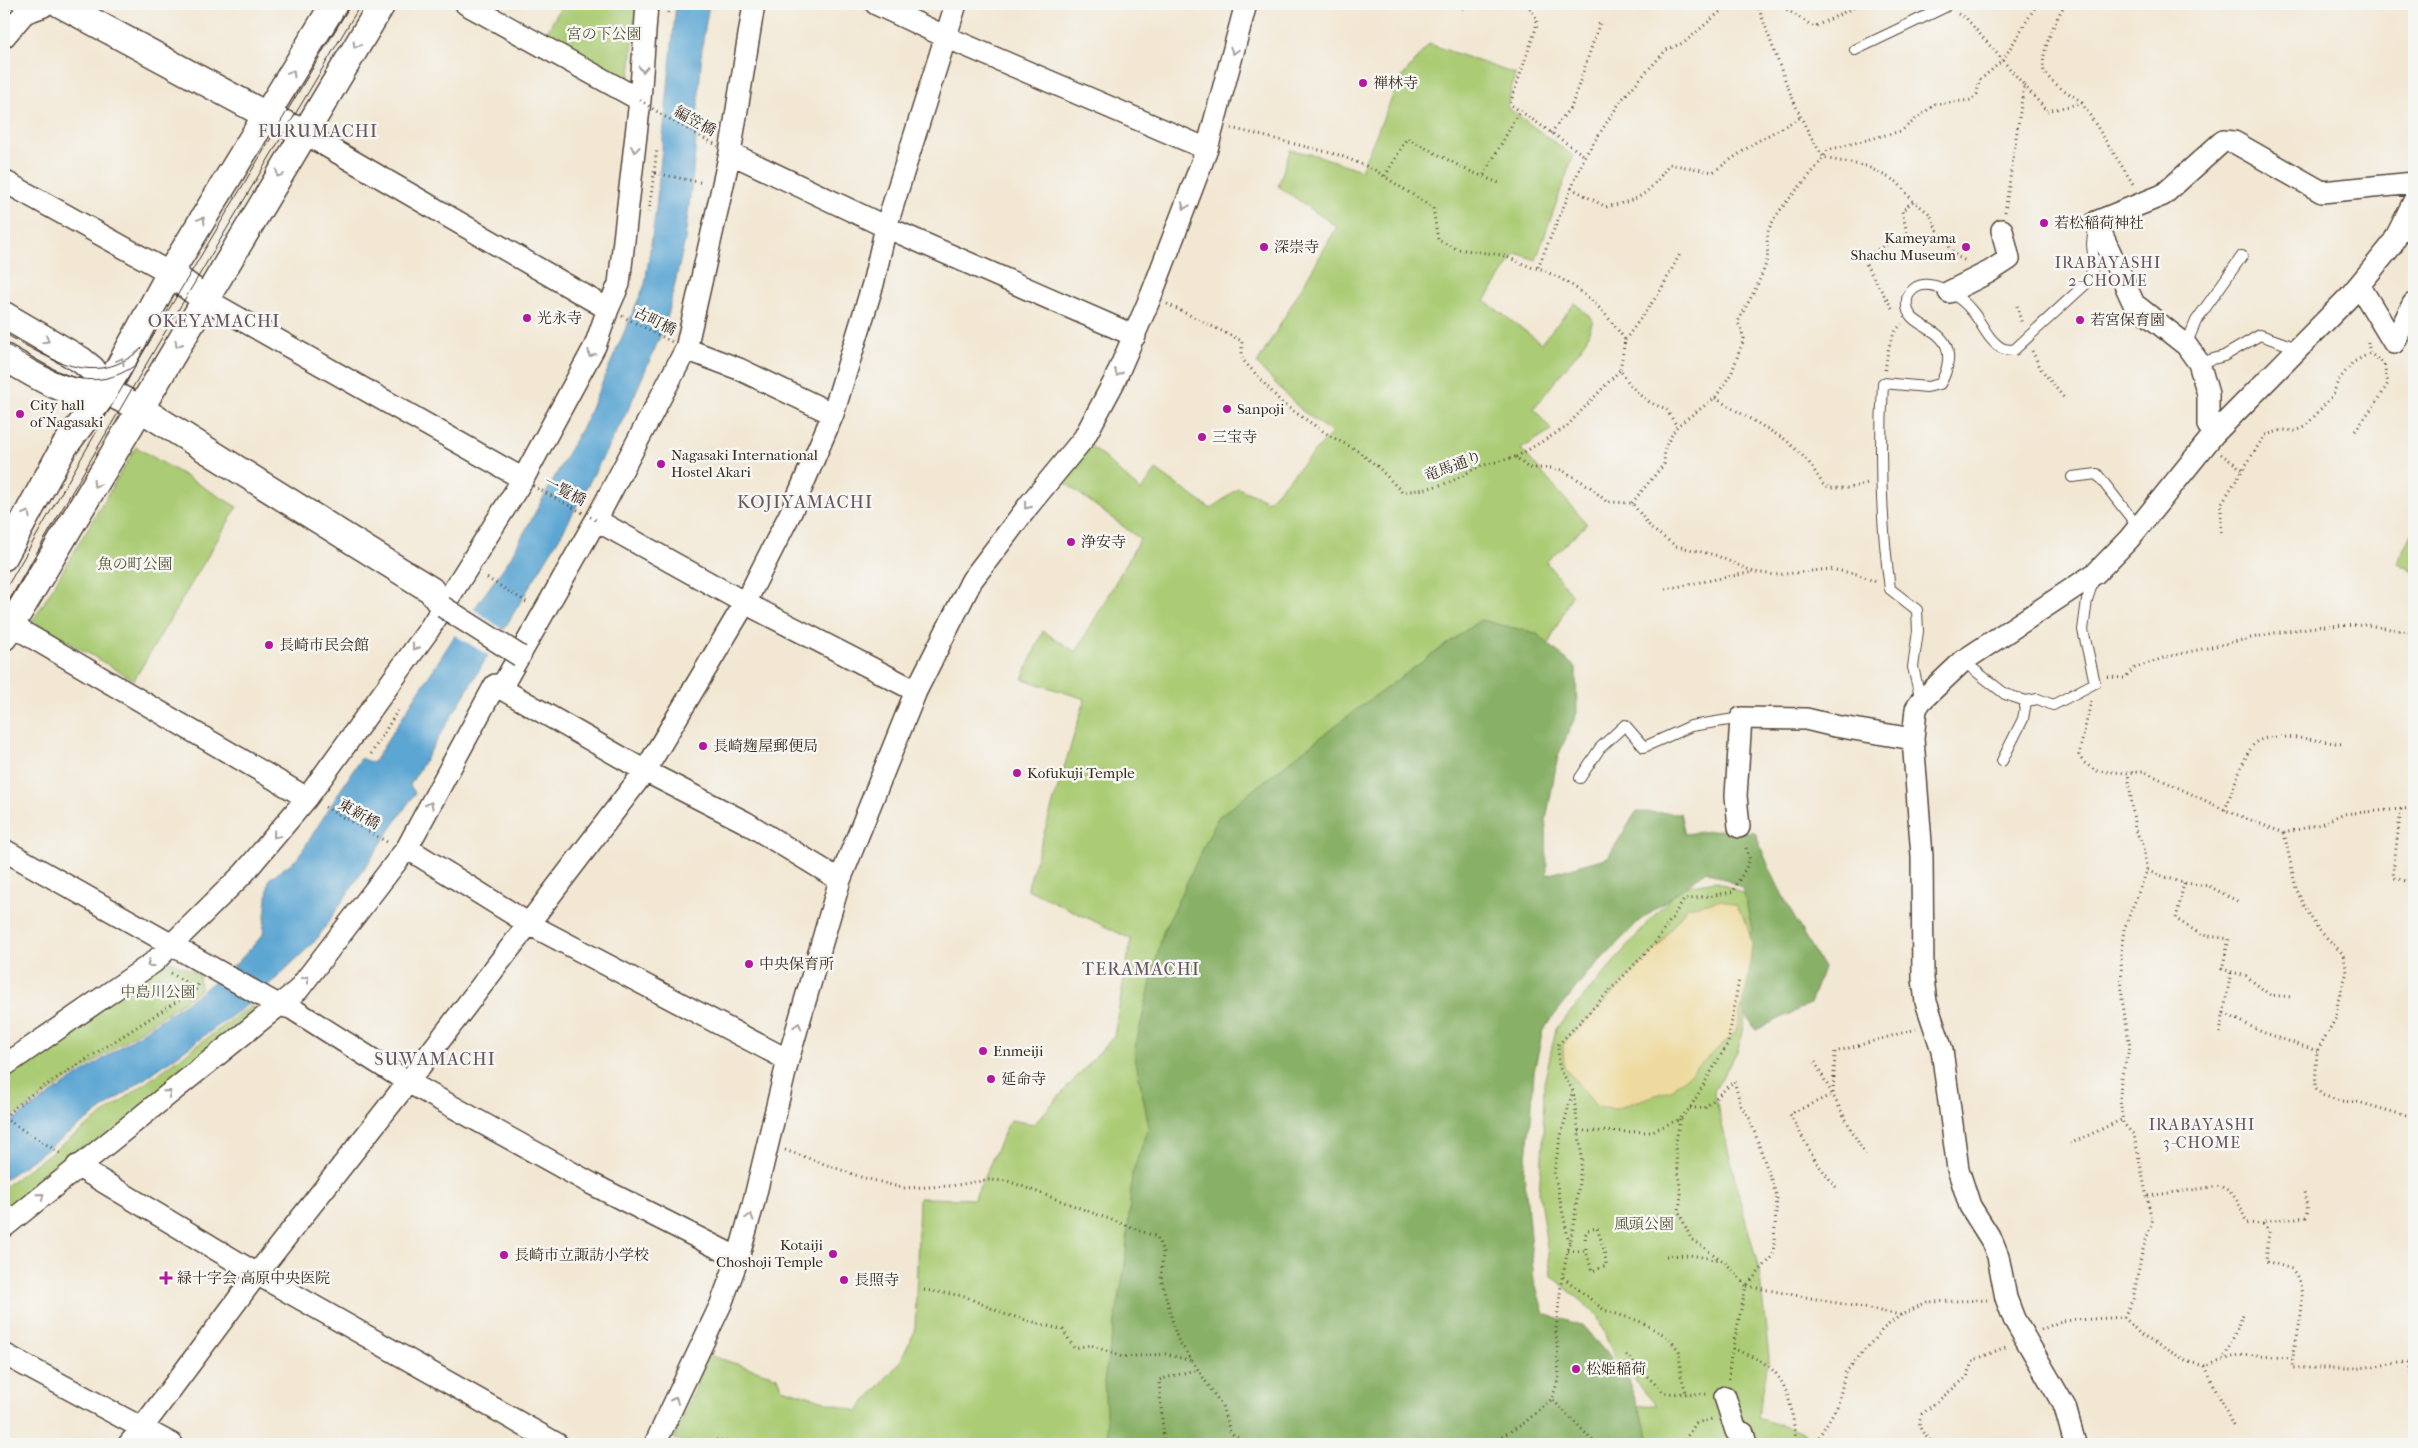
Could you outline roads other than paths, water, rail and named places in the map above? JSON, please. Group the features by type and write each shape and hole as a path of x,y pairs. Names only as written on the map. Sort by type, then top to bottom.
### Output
{"street":[{"path":"60,4 266,115 304,133 615,312"},
{"path":"4,557 64,447 106,391 170,273 334,4"},
{"path":"315,802 6,627 141,409 205,298 382,4"},
{"path":"466,4 640,100"},
{"path":"4,1066 154,962 315,802 443,607 528,483 595,346 615,312 640,100 647,4"},
{"path":"501,688 520,656 678,345 719,146 754,4"},
{"path":"876,4 946,37 1207,149"},
{"path":"129,1444 257,1274 408,1082 645,771 745,603 792,510 833,414 873,284 886,227 956,4"},
{"path":"656,1444 721,1304 738,1258 788,1060 840,880 916,691 972,580 1028,505 1084,438 1135,336 1207,149 1246,4"},
{"path":"4,37 31,6"},
{"path":"2210,438 2208,394 2199,363 2186,345 2134,304 2096,222 2163,195 2223,141 2234,142 2322,192 2414,183"},
{"path":"719,146 886,227 1135,336"},
{"path":"4,181 170,273 205,298 528,483"},
{"path":"2075,1444 2065,1407 2025,1339 2006,1298 1998,1256 1992,1241 1970,1206 1958,1169 1948,1078 1942,1050 1926,1002 1923,979 1922,856 1913,739 1916,709 1921,701 1963,661 2096,573 2138,527 2210,438 2359,285 2392,245 2414,201"},
{"path":"1948,292 1989,272 2009,259 2002,230"},
{"path":"2359,285 2394,343 2413,304"},
{"path":"4,315 81,360 92,369 106,391 141,409 431,590 443,607 520,656"},
{"path":"678,345 739,369 833,414"},
{"path":"4,357 65,390 90,395 106,391"},
{"path":"591,517 745,603 916,691"},
{"path":"4,1226 70,1160 272,1000 298,990 407,848 495,685 645,771 745,822 840,880"},
{"path":"1739,827 1736,796 1741,718 1806,719 1835,726 1913,739"},
{"path":"407,848 529,924 788,1060"},
{"path":"4,850 171,946 207,972 291,1008 408,1082 592,1184 738,1258"},
{"path":"70,1160 257,1274 557,1444"},
{"path":"4,1354 172,1444"},
{"path":"1725,1396 1736,1431 1742,1433 1746,1444"}],"lane":[{"path":"1855,50 1945,5"},
{"path":"1921,701 1913,667 1918,631 1917,610 1890,589 1884,540 1881,417 1883,383 1927,387 1940,384 1946,374 1948,360 1946,346 1941,337 1913,318 1907,305 1907,299 1916,287 1925,285 1948,292 1971,308 1993,342 2004,350 2014,350 2089,281 2094,264 2092,244 2096,222"},
{"path":"2186,345 2196,321 2242,256"},
{"path":"2199,363 2224,356 2260,335 2297,348"},
{"path":"2072,477 2097,474 2138,527"},
{"path":"1963,661 2005,694 2026,701 2038,699 2054,705 2095,680 2083,630 2087,600 2096,573"},
{"path":"2002,761 2023,719 2026,701"},
{"path":"1580,778 1600,748 1625,725 1644,747 1691,726 1741,718"}],"water":[{"path":"676,4 709,4 702,47 695,154 685,240 666,323 628,410 565,528 410,785 415,793 317,939 254,1000 4,1180 4,1126 200,993 238,962 263,935 269,879 297,859 361,758 373,763 452,640 509,560 586,420 645,284 656,209"}],"tram line":[{"path":"4,592 116,398 351,4"},
{"path":"4,609 158,344 361,4"},
{"path":"4,333 55,360 90,369 107,367 125,360 142,348"},
{"path":"4,343 51,369 67,376 83,379 100,379 117,375 134,366"}],"place":[{"name":"禅林寺","path":"1363,83"},
{"name":"若松稲荷神社","path":"2044,223"},
{"name":"深崇寺","path":"1264,247"},
{"name":"Kameyama Shachu Museum","path":"1966,247"},
{"name":"光永寺","path":"527,318"},
{"name":"若宮保育園","path":"2080,320"},
{"name":"Sanpoji","path":"1227,409"},
{"name":"City hall of Nagasaki","path":"20,414"},
{"name":"三宝寺","path":"1202,437"},
{"name":"Nagasaki International Hostel Akari","path":"661,464"},
{"name":"浄安寺","path":"1071,542"},
{"name":"長崎市民会館","path":"269,645"},
{"name":"長崎麹屋郵便局","path":"703,746"},
{"name":"Kofukuji Temple","path":"1017,773"},
{"name":"中央保育所","path":"749,964"},
{"name":"Enmeiji","path":"983,1051"},
{"name":"延命寺","path":"991,1079"},
{"name":"Kotaiji Choshoji Temple","path":"833,1254"},
{"name":"長崎市立諏訪小学校","path":"504,1255"},
{"name":"緑十字会 高原中央医院","path":"166,1278"},
{"name":"長照寺","path":"844,1280"},
{"name":"松姫稲荷","path":"1576,1369"}],"district":[{"name":"FURUMACHI","path":"318,131"},
{"name":"IRABAYASHI 2-CHOME","path":"2108,271"},
{"name":"OKEYAMACHI","path":"214,321"},
{"name":"KOJIYAMACHI","path":"805,502"},
{"name":"TERAMACHI","path":"1141,969"},
{"name":"SUWAMACHI","path":"435,1059"},
{"name":"IRABAYASHI 3-CHOME","path":"2202,1133"}],"park label":[{"name":"宮の下公園","path":"604,34"},
{"name":"魚の町公園","path":"135,564"},
{"name":"中島川公園","path":"158,992"},
{"name":"風頭公園","path":"1644,1224"}]}
